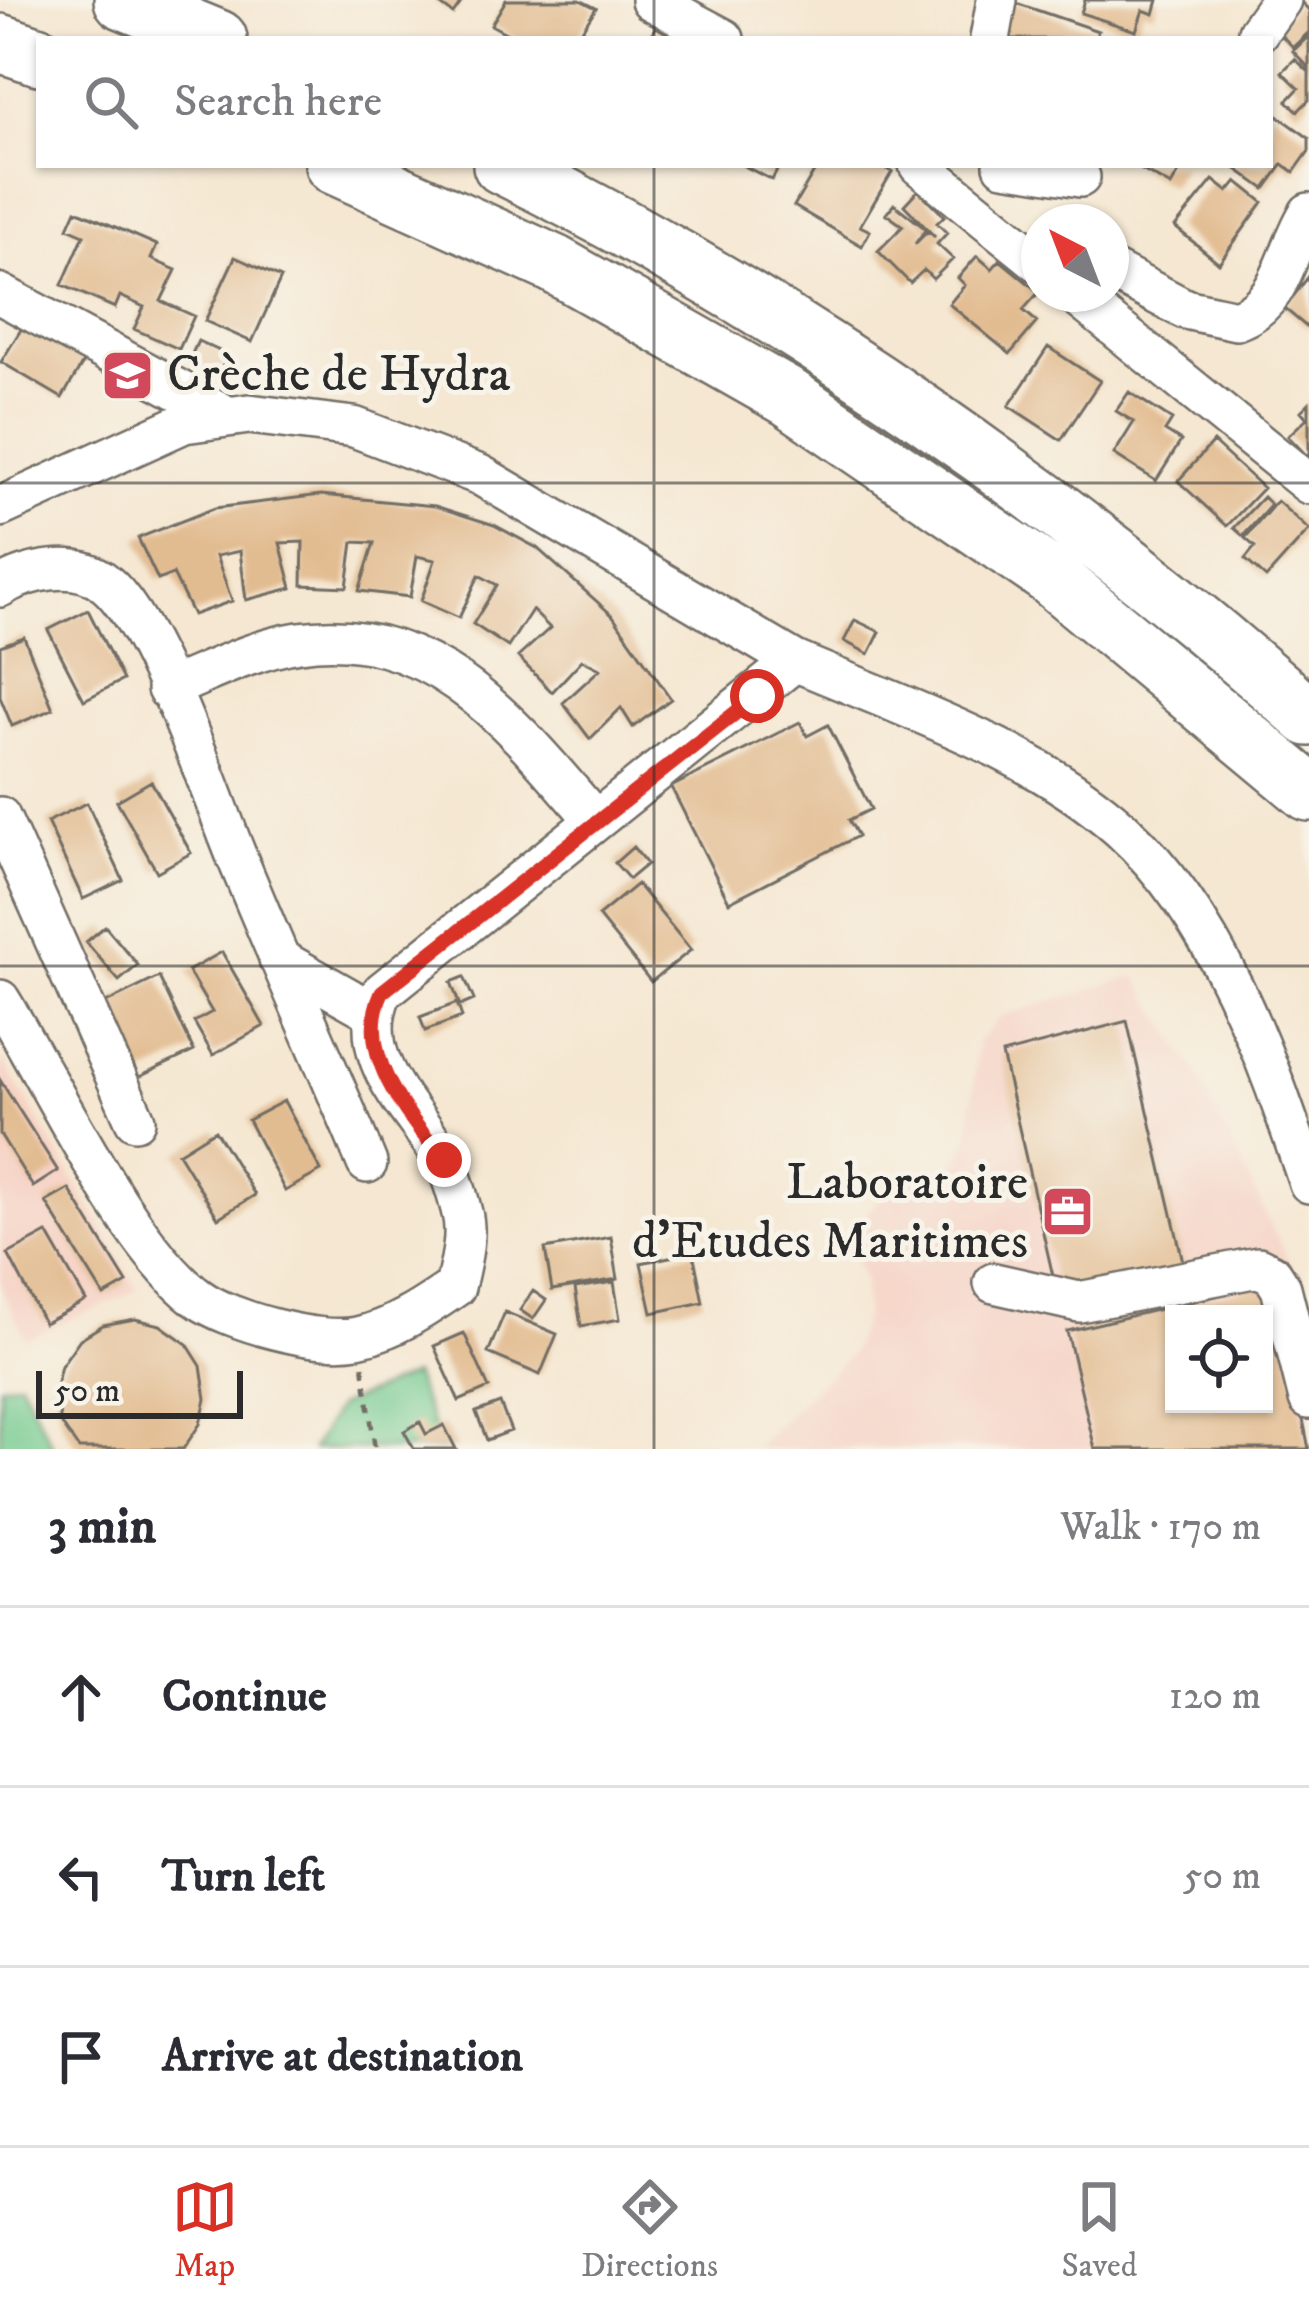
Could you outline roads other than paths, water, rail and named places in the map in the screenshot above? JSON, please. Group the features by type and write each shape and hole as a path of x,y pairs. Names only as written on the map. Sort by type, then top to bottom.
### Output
{"highway":[{"path":"123,0 211,36"},
{"path":"0,43 36,55"},
{"path":"341,168 554,264 790,398 1050,576 1309,792"},
{"path":"507,168 765,311 1010,477 1309,717"},
{"path":"1256,670 1309,702"},
{"path":"1235,730 1309,822"}],"street":[{"path":"651,0 718,36"},
{"path":"991,36 997,0"},
{"path":"1258,32 1281,0"},
{"path":"1023,168 1080,177"},
{"path":"945,173 1021,236"},
{"path":"1129,279 1185,309 1236,320 1261,307 1278,287 1295,235 1309,213"},
{"path":"0,294 225,415"},
{"path":"1096,312 1309,484"},
{"path":"0,507 148,436 225,415 354,427 435,454 585,533 795,662 1034,770 1121,830 1174,891 1228,978 1309,1183"},
{"path":"0,586 34,572 61,570 101,579 137,627 367,1163"},
{"path":"167,689 298,643 389,647 429,662 478,693 595,820"},
{"path":"0,1000 133,1222 157,1257 200,1300 279,1331 355,1338 419,1311 455,1287 464,1216 444,1160 417,1127 378,1059 373,1012 396,978 795,662"},
{"path":"0,817 135,1120"},
{"path":"279,959 373,1012"},
{"path":"994,1283 1079,1302 1258,1267 1272,1274 1281,1288 1309,1399"}],"place":[{"name":"Crèche de Hydra","path":"128,375"},
{"name":"Laboratoire d'Etudes Maritimes","path":"1067,1212"}]}
